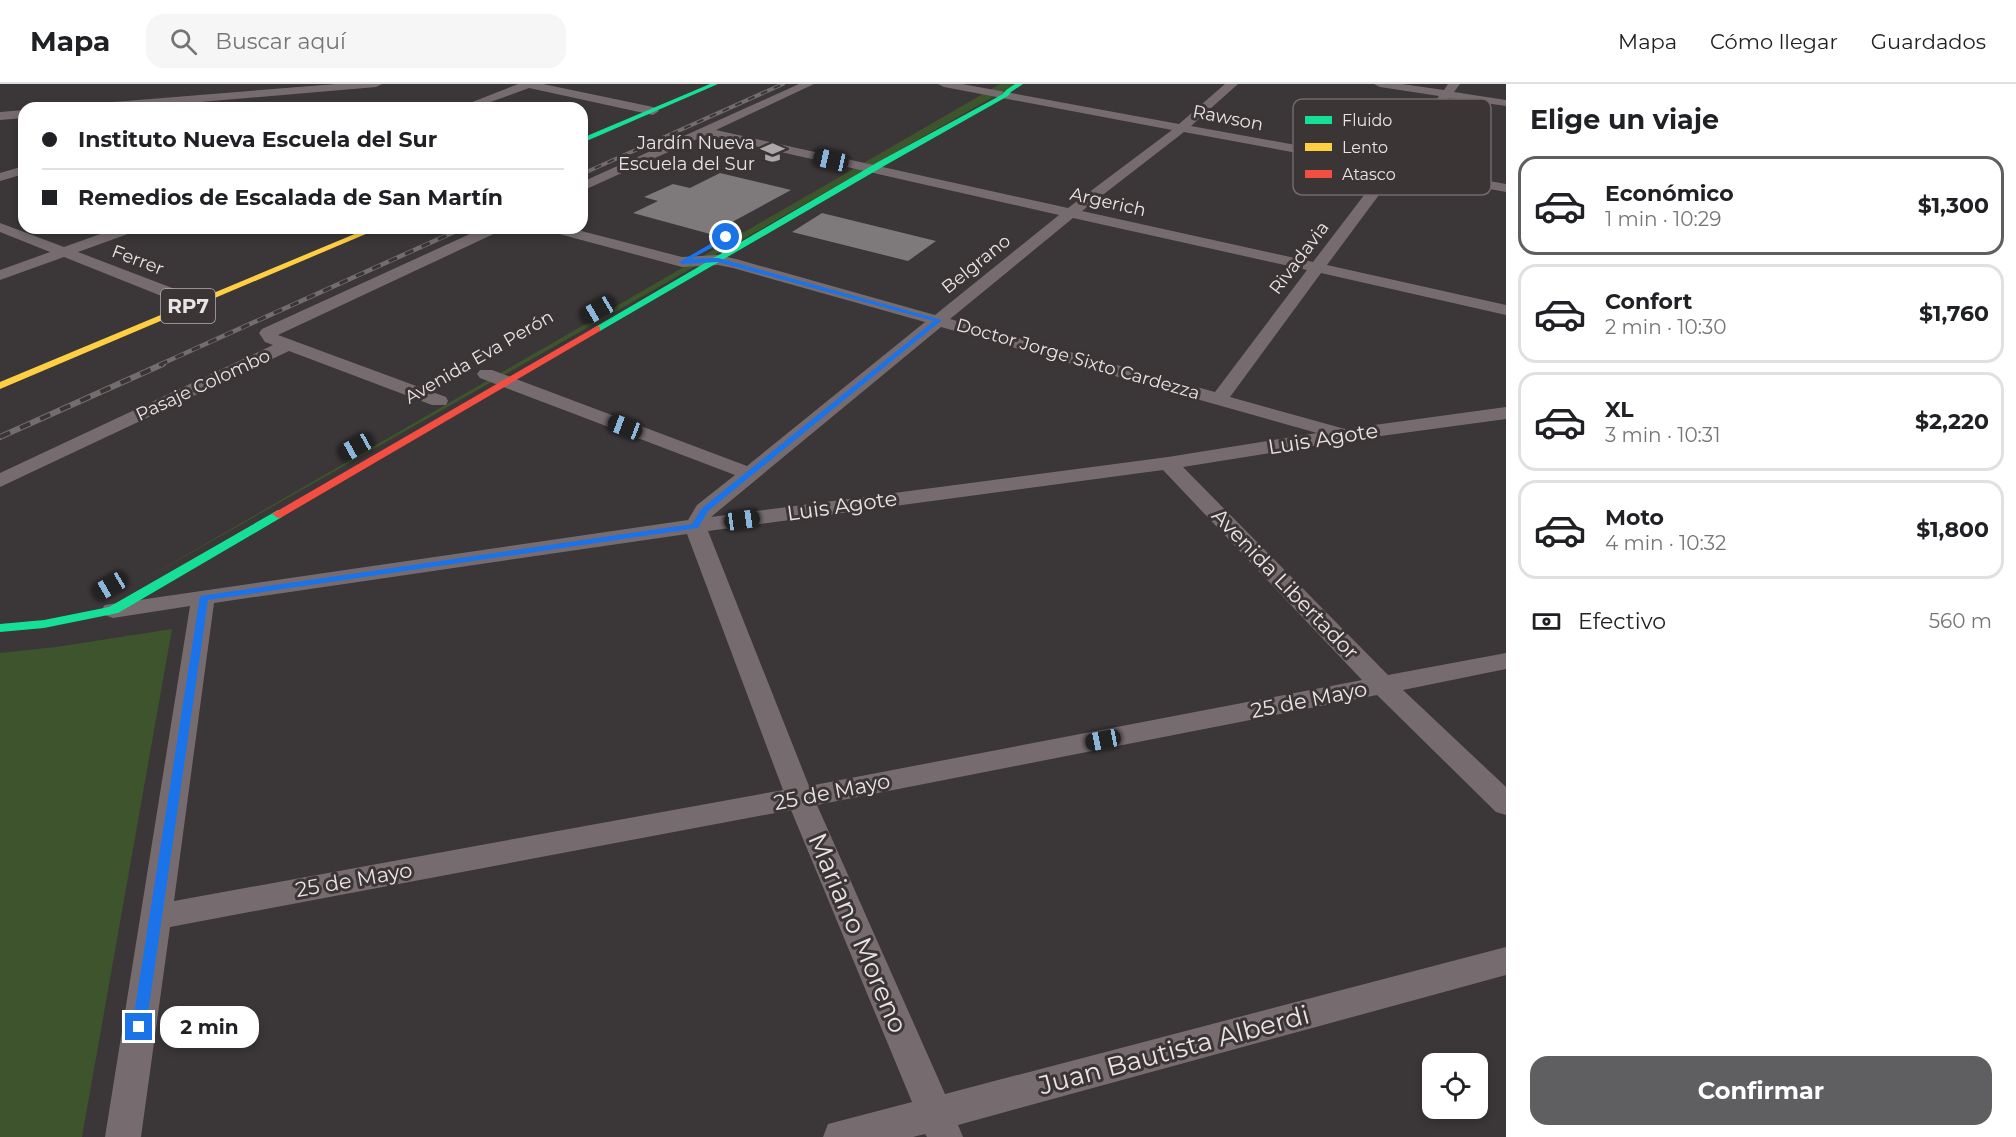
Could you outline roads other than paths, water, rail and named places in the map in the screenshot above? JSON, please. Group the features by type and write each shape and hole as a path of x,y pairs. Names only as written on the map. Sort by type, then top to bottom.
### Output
{"street":[{"path":"105,102 295,92 376,84"},
{"path":"479,102 528,84 653,111"},
{"path":"588,138 715,84"},
{"path":"588,185 808,84"},
{"name":"Rawson","path":"944,84 989,88 1006,95 1293,149"},
{"name":"Avenida Eva Perón","path":"113,610 505,373 712,254 1006,95 1008,91 1020,84"},
{"name":"Belgrano","path":"695,526 705,510 1070,213 1182,128 1232,84"},
{"path":"1380,84 1450,89 1490,99"},
{"path":"823,182 989,88"},
{"path":"1491,99 1506,103"},
{"path":"0,126 4,115"},
{"name":"Argerich","path":"702,131 1506,310"},
{"path":"0,177 18,172"},
{"name":"Rawson","path":"1491,185 1506,188"},
{"name":"Rivadavia","path":"1220,398 1369,195"},
{"name":"Ferrer","path":"0,227 195,303"},
{"path":"0,275 114,234"},
{"name":"RP7","path":"0,386 362,234"},
{"name":"Pasaje Colombo","path":"288,345 271,338 268,333 482,234"},
{"name":"Doctor Jorge Sixto Cardezza","path":"576,234 682,262 712,254 1344,435"},
{"path":"664,272 682,262"},
{"path":"288,345 444,398"},
{"name":"Pasaje Colombo","path":"0,481 288,345"},
{"path":"481,377 505,373 750,474"},
{"name":"Avenida Eva Perón","path":"418,412 444,398"},
{"name":"Luis Agote","path":"0,628 44,624 113,610 695,526 1168,463 1506,412"},
{"name":"Avenida Libertador","path":"1168,463 1383,686 1506,804"},
{"name":"Mariano Moreno","path":"695,526 800,798 940,1126"},
{"path":"123,1137 203,598"},
{"path":"44,624 80,603"},
{"name":"25 de Mayo","path":"156,917 800,798 1506,661"},
{"name":"Juan Bautista Alberdi","path":"841,1137 940,1126 1506,961"}],"railway":[{"path":"588,171 783,84"},
{"path":"159,365 450,234"},
{"path":"0,437 163,364"}],"place":[{"name":"Jardín Nueva Escuela del Sur","path":"773,153"}]}
